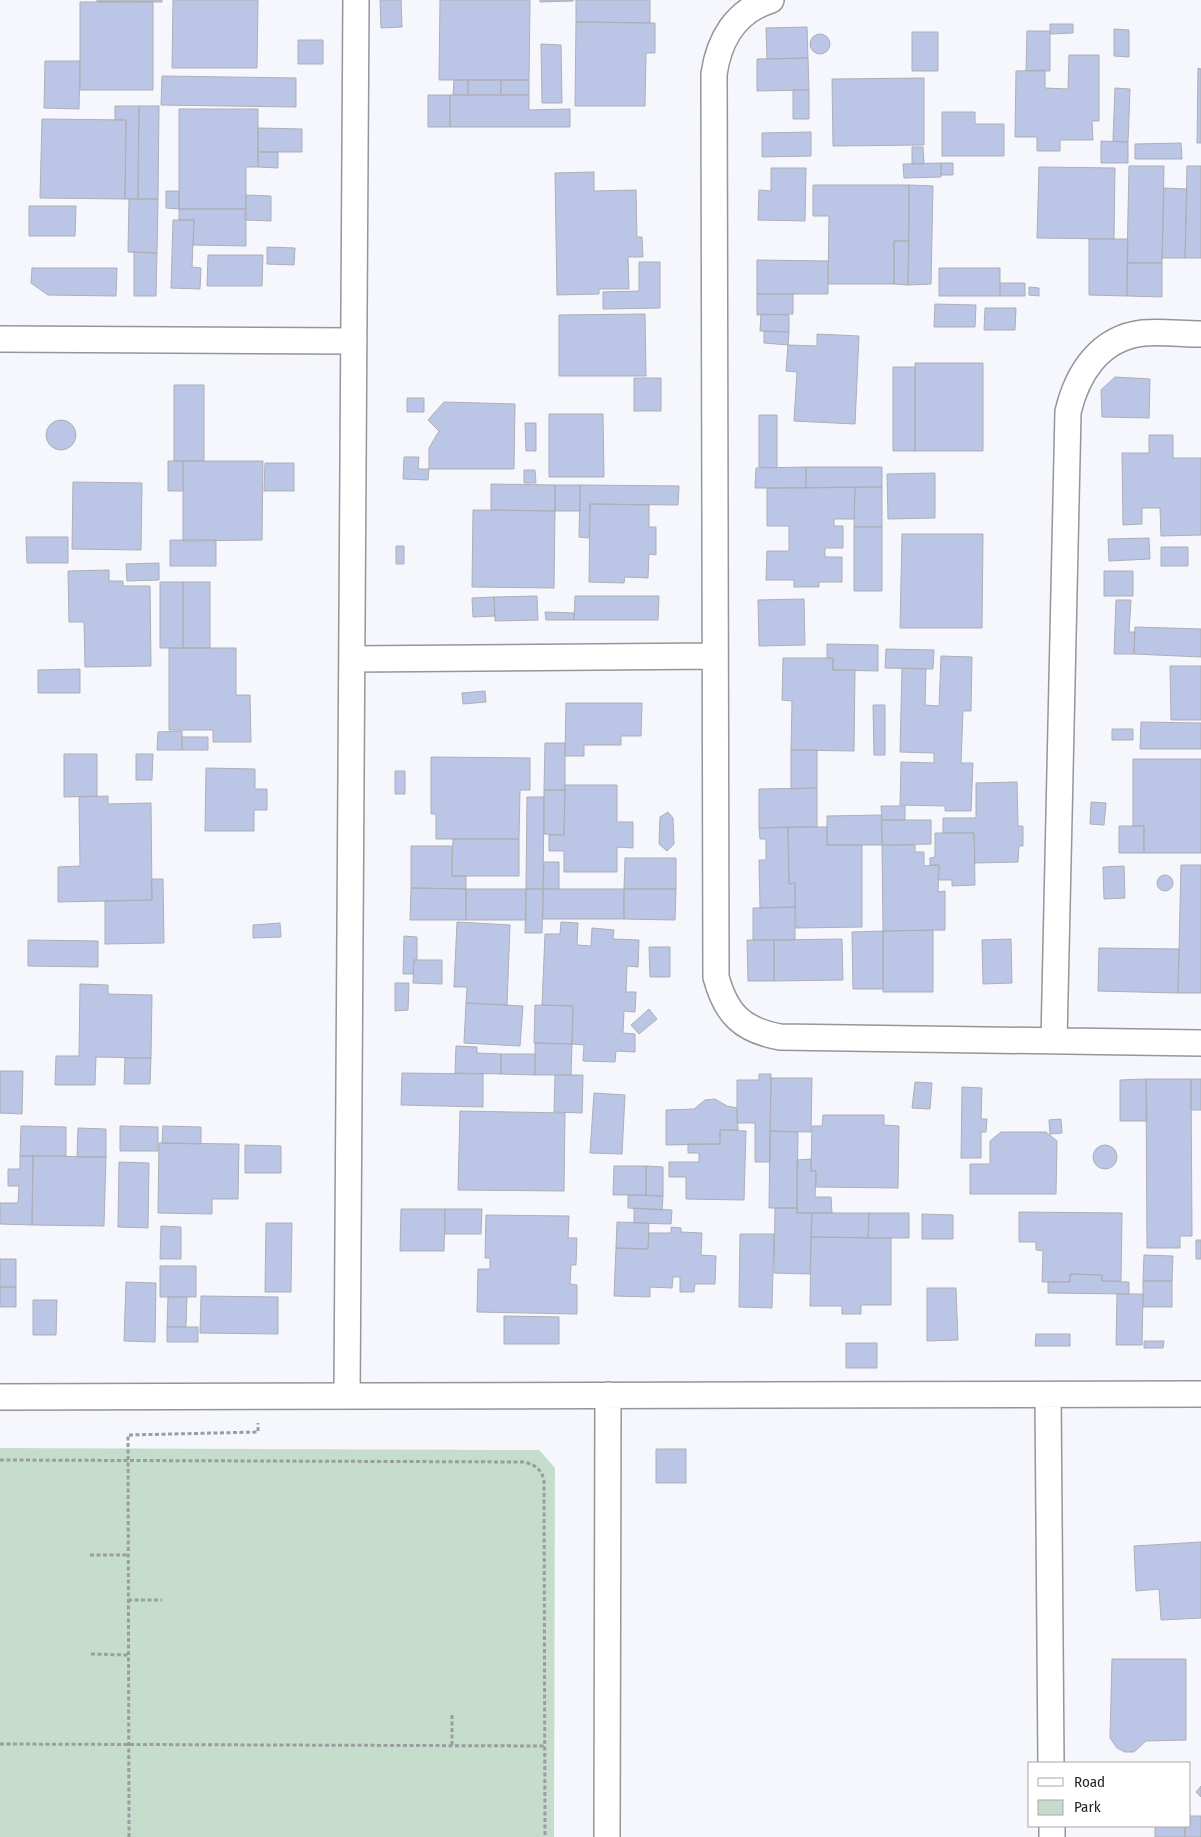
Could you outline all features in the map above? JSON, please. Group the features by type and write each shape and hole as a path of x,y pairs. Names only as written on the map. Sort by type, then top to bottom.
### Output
{"street":[{"path":"347,1396 356,0"},
{"path":"771,0 762,3 743,15 727,31 718,52 714,74 716,976 721,995 730,1011 744,1024 761,1034 780,1037 1201,1043"},
{"path":"1054,1041 1068,412 1073,390 1084,369 1100,352 1120,340 1142,333 1201,334"},
{"path":"0,338 354,341"},
{"path":"352,659 715,656"},
{"path":"0,1397 1201,1394"},
{"path":"1048,1395 1051,1762"},
{"path":"607,1837 608,1396"}],"path":[{"path":"130,1837 128,1435 258,1432 258,1396"},
{"path":"0,1460 525,1462 532,1464 542,1473 544,1480 545,1837"},
{"path":"90,1555 128,1555"},
{"path":"128,1600 162,1600"},
{"path":"91,1654 128,1655"},
{"path":"452,1714 452,1745"},
{"path":"0,1744 546,1746"}],"green space":[{"path":"0,1448 539,1450 555,1468 554,1837 0,1837"}],"building":[{"path":"97,0 128,0 128,2 97,2"},
{"path":"128,0 162,0 162,2 128,2"},
{"path":"173,0 258,0 257,68 172,68"},
{"path":"380,0 401,0 402,27 381,28"},
{"path":"440,0 530,0 529,80 439,80"},
{"path":"540,0 573,0 573,1 540,2"},
{"path":"576,0 650,0 650,23 576,22"},
{"path":"80,2 153,2 153,90 80,90"},
{"path":"576,22 655,23 655,53 646,53 645,106 575,106"},
{"path":"1050,24 1073,24 1073,33 1050,34"},
{"path":"807,27 808,58 767,59 766,28"},
{"path":"1114,29 1129,30 1129,57 1114,56"},
{"path":"1027,31 1050,31 1050,71 1026,71"},
{"path":"912,32 938,32 938,71 912,71"},
{"path":"820,34 827,37 830,44 827,51 820,54 813,51 810,44 813,37"},
{"path":"298,40 323,40 323,64 298,64"},
{"path":"541,44 561,45 562,103 542,103"},
{"path":"1069,55 1099,55 1099,121 1092,121 1093,140 1060,140 1060,151 1037,151 1037,137 1015,137 1016,71 1045,70 1045,88 1068,89"},
{"path":"808,58 809,90 757,91 757,59"},
{"path":"45,61 80,61 79,109 44,108"},
{"path":"1198,68 1201,69 1201,143 1197,143"},
{"path":"162,76 296,78 296,107 161,105"},
{"path":"924,78 924,145 833,146 832,79"},
{"path":"454,80 468,80 468,95 453,95"},
{"path":"468,80 501,80 501,95 468,95"},
{"path":"501,80 529,80 529,95 501,95"},
{"path":"1115,88 1130,89 1128,142 1113,141"},
{"path":"793,90 809,90 809,119 793,119"},
{"path":"428,95 450,95 450,127 428,127"},
{"path":"450,95 529,95 529,110 570,109 570,127 450,127"},
{"path":"115,106 139,106 138,199 125,199 126,120 115,120"},
{"path":"139,106 159,106 158,199 138,199"},
{"path":"179,109 258,109 258,167 246,167 246,209 179,209"},
{"path":"942,112 975,112 975,124 1004,124 1004,156 942,156"},
{"path":"42,119 126,120 125,199 40,198"},
{"path":"258,128 302,129 302,152 258,152"},
{"path":"811,132 811,156 762,157 762,133"},
{"path":"1101,141 1128,142 1128,163 1101,163"},
{"path":"1181,143 1182,159 1135,159 1135,144"},
{"path":"912,147 923,147 924,164 912,164"},
{"path":"258,152 278,152 278,168 258,167"},
{"path":"941,163 953,163 953,175 941,175"},
{"path":"941,163 941,177 904,178 903,164"},
{"path":"1129,166 1164,166 1162,263 1127,263"},
{"path":"1187,166 1201,166 1201,258 1185,258"},
{"path":"1039,167 1115,168 1114,239 1037,238"},
{"path":"771,168 806,168 805,221 758,220 759,190 771,191"},
{"path":"594,172 594,191 636,190 637,237 642,237 643,257 628,257 629,289 599,289 599,294 557,295 555,173"},
{"path":"813,185 909,185 909,241 894,241 894,284 828,284 829,216 813,216"},
{"path":"909,185 933,186 931,284 908,285"},
{"path":"1164,188 1187,189 1185,258 1162,258"},
{"path":"166,191 179,191 179,209 166,208"},
{"path":"246,195 271,196 271,221 245,220"},
{"path":"129,199 158,199 157,253 128,252"},
{"path":"29,206 76,206 75,236 29,236"},
{"path":"179,209 246,209 246,246 193,245 194,220 179,220"},
{"path":"173,220 194,220 192,267 201,268 200,289 171,288"},
{"path":"1089,239 1128,239 1127,296 1089,295"},
{"path":"894,241 909,241 908,285 894,284"},
{"path":"267,247 295,248 294,265 267,264"},
{"path":"134,252 157,253 156,296 134,296"},
{"path":"208,255 263,255 262,286 207,286"},
{"path":"757,260 828,261 828,294 757,294"},
{"path":"639,262 660,262 660,308 603,309 603,292 639,291"},
{"path":"1127,263 1162,263 1162,297 1127,296"},
{"path":"32,268 117,268 116,296 48,295 31,283"},
{"path":"939,268 1000,268 1000,296 939,296"},
{"path":"1000,283 1025,283 1025,296 1000,296"},
{"path":"1029,287 1039,288 1039,296 1029,295"},
{"path":"757,294 793,294 793,314 757,315"},
{"path":"935,304 976,305 975,327 934,327"},
{"path":"985,308 1016,308 1015,330 984,330"},
{"path":"645,314 646,376 559,376 559,315"},
{"path":"761,314 789,315 789,332 760,331"},
{"path":"764,331 789,332 788,345 764,343"},
{"path":"817,334 859,336 855,424 794,421 797,372 786,371 788,345 817,346"},
{"path":"915,363 983,363 983,451 915,451"},
{"path":"893,367 915,367 915,451 893,451"},
{"path":"1115,377 1150,379 1149,418 1102,417 1101,390"},
{"path":"634,378 661,378 661,411 634,411"},
{"path":"174,385 204,385 204,461 174,461"},
{"path":"407,398 424,398 424,412 407,412"},
{"path":"444,402 515,404 514,469 429,469 429,448 439,431 428,420"},
{"path":"549,414 603,414 604,477 549,477"},
{"path":"759,415 777,415 777,468 759,467"},
{"path":"61,420 67,421 75,429 75,441 67,449 61,450 55,449 47,441 46,435 47,429 55,421"},
{"path":"525,423 536,423 536,451 526,451"},
{"path":"1149,435 1173,435 1173,458 1201,458 1201,535 1161,536 1160,508 1142,508 1142,524 1123,525 1122,453 1149,453"},
{"path":"404,457 419,457 418,469 429,469 428,480 403,479"},
{"path":"168,461 183,461 183,491 168,491"},
{"path":"183,461 263,461 262,540 183,541"},
{"path":"265,463 294,463 294,491 264,491"},
{"path":"806,467 806,488 755,488 756,468"},
{"path":"806,467 882,467 882,487 806,488"},
{"path":"524,470 535,470 536,483 524,483"},
{"path":"935,473 935,518 888,519 887,474"},
{"path":"73,482 142,483 141,550 72,549"},
{"path":"491,484 555,485 555,511 491,510"},
{"path":"555,485 580,485 580,511 555,511"},
{"path":"580,485 679,486 678,505 590,504 589,538 579,537"},
{"path":"855,487 882,487 882,527 854,527"},
{"path":"855,487 854,519 834,519 834,526 843,526 843,548 825,548 825,557 842,557 842,582 819,582 819,587 794,587 794,580 766,580 767,551 789,551 789,526 767,526 767,488"},
{"path":"590,504 649,505 649,527 656,527 656,555 649,554 648,578 625,577 624,583 589,582"},
{"path":"473,510 555,511 554,588 472,587"},
{"path":"854,527 882,527 882,591 854,591"},
{"path":"902,534 983,534 982,628 900,628"},
{"path":"26,537 68,537 68,563 27,563"},
{"path":"1149,538 1150,559 1109,561 1108,539"},
{"path":"170,540 216,540 216,566 170,566"},
{"path":"396,546 404,546 404,564 396,564"},
{"path":"1161,547 1188,547 1188,566 1161,566"},
{"path":"159,563 159,580 127,581 126,564"},
{"path":"109,570 109,581 123,581 123,586 150,586 151,666 85,667 84,622 69,622 68,571"},
{"path":"1104,571 1133,571 1133,596 1104,596"},
{"path":"160,582 183,582 183,648 160,648"},
{"path":"183,582 210,582 210,648 183,648"},
{"path":"537,596 538,620 495,621 494,597"},
{"path":"575,596 659,596 658,620 574,620"},
{"path":"494,597 495,616 473,617 472,598"},
{"path":"804,599 805,645 759,646 758,600"},
{"path":"1116,600 1131,600 1129,632 1135,632 1134,654 1114,654"},
{"path":"545,612 574,613 574,620 546,620"},
{"path":"1135,627 1201,629 1201,657 1134,654"},
{"path":"827,644 878,645 878,671 833,670 833,658 827,658"},
{"path":"169,648 236,648 236,695 250,695 251,742 213,742 213,730 169,730"},
{"path":"886,649 934,650 933,669 885,668"},
{"path":"941,656 972,657 971,711 963,711 961,763 973,763 971,811 945,811 945,806 900,805 901,762 934,763 934,753 900,752 902,668 926,669 925,705 939,706"},
{"path":"783,658 833,658 833,670 855,670 854,751 791,750 792,701 782,700"},
{"path":"1170,666 1201,666 1201,720 1171,720"},
{"path":"80,669 80,693 38,693 38,670"},
{"path":"485,691 486,702 463,704 462,693"},
{"path":"566,703 642,703 641,736 621,736 621,745 584,745 584,756 565,756"},
{"path":"873,705 885,705 885,755 874,755"},
{"path":"1141,722 1201,723 1201,749 1140,749"},
{"path":"1112,729 1133,729 1133,740 1112,740"},
{"path":"182,731 182,750 157,750 158,732"},
{"path":"182,737 208,737 208,750 182,750"},
{"path":"545,743 565,743 565,790 544,790"},
{"path":"791,750 817,750 817,788 791,789"},
{"path":"64,754 97,754 97,796 64,797"},
{"path":"136,754 153,754 152,780 136,780"},
{"path":"431,757 530,758 530,790 520,790 519,839 436,839 436,814 431,814"},
{"path":"1133,759 1201,759 1201,853 1144,853 1144,826 1133,826"},
{"path":"206,768 255,769 255,789 267,789 267,810 254,810 254,831 205,831"},
{"path":"395,771 405,771 405,794 395,794"},
{"path":"1017,782 1018,826 1023,826 1023,846 1019,846 1018,862 975,863 974,833 943,833 943,818 976,818 976,783"},
{"path":"565,785 617,785 617,822 633,822 633,848 617,847 617,872 564,872 564,851 549,851 549,835 564,835"},
{"path":"817,788 817,827 759,828 759,789"},
{"path":"544,790 565,790 564,835 544,834"},
{"path":"108,796 108,804 151,803 152,900 58,902 58,867 80,866 79,797"},
{"path":"527,797 544,797 543,889 526,889"},
{"path":"1091,802 1106,803 1104,825 1090,824"},
{"path":"881,806 905,806 905,820 882,820"},
{"path":"668,812 673,818 674,844 667,851 659,844 660,817"},
{"path":"881,815 882,845 827,845 827,816"},
{"path":"882,820 931,820 931,844 882,845"},
{"path":"1119,826 1144,826 1144,853 1119,853"},
{"path":"788,827 827,827 827,845 862,845 862,927 796,928 795,883 789,884"},
{"path":"788,827 789,884 795,883 795,907 760,908 759,860 766,860 766,839 760,839 759,828"},
{"path":"935,833 974,833 975,885 952,886 952,880 938,880 939,865 930,865 930,858 935,857"},
{"path":"453,839 519,839 519,876 452,876"},
{"path":"882,845 915,845 915,852 924,852 924,866 939,865 938,892 945,891 945,930 883,931"},
{"path":"411,846 452,846 452,876 466,876 466,889 411,888"},
{"path":"625,858 676,858 676,889 624,889"},
{"path":"544,862 559,862 559,889 543,889"},
{"path":"1181,865 1201,865 1201,993 1178,993"},
{"path":"1124,866 1125,898 1104,899 1103,867"},
{"path":"1165,875 1173,883 1165,891 1157,883"},
{"path":"151,879 163,879 164,943 105,944 105,901 152,900"},
{"path":"411,888 466,889 466,920 410,920"},
{"path":"466,889 526,889 526,920 466,920"},
{"path":"526,889 543,889 542,933 525,933"},
{"path":"543,889 624,889 624,919 543,919"},
{"path":"624,889 676,889 675,920 624,919"},
{"path":"795,907 795,940 753,940 753,908"},
{"path":"457,922 510,925 507,1005 466,1003 467,987 454,987"},
{"path":"561,922 578,923 577,945 591,946 592,928 614,930 613,939 639,940 638,967 627,966 626,992 636,992 635,1012 624,1011 623,1033 635,1034 635,1052 616,1051 615,1062 583,1061 584,1045 572,1044 573,1006 542,1005 545,934 560,934"},
{"path":"280,923 281,937 253,938 253,925"},
{"path":"933,930 933,992 883,992 883,931"},
{"path":"883,931 883,989 853,989 852,932"},
{"path":"404,936 417,937 417,960 414,960 413,974 403,974"},
{"path":"842,939 843,980 774,981 774,940"},
{"path":"1011,939 1012,983 983,984 982,940"},
{"path":"28,940 98,941 98,967 28,966"},
{"path":"747,940 774,940 774,981 748,981"},
{"path":"649,947 670,947 670,977 650,977"},
{"path":"1099,948 1179,949 1178,993 1098,991"},
{"path":"414,960 442,960 442,984 413,983"},
{"path":"395,983 409,983 408,1010 395,1011"},
{"path":"80,984 108,985 108,994 152,995 151,1058 96,1057 95,1085 55,1085 56,1056 79,1056"},
{"path":"466,1003 523,1006 520,1046 464,1043"},
{"path":"535,1005 573,1006 572,1044 534,1043"},
{"path":"649,1009 657,1019 639,1034 631,1025"},
{"path":"535,1043 572,1044 571,1075 535,1075"},
{"path":"456,1046 477,1047 477,1053 501,1054 501,1074 455,1073"},
{"path":"501,1054 535,1054 535,1075 501,1074"},
{"path":"125,1058 151,1058 150,1084 124,1084"},
{"path":"0,1071 23,1071 22,1114 0,1113"},
{"path":"402,1073 483,1074 483,1107 401,1105"},
{"path":"759,1074 771,1074 770,1162 755,1162 755,1123 737,1123 737,1080 759,1080"},
{"path":"555,1075 583,1075 582,1113 554,1112"},
{"path":"771,1078 812,1078 811,1132 770,1131"},
{"path":"1146,1079 1191,1079 1192,1236 1180,1236 1180,1248 1147,1248"},
{"path":"1146,1079 1147,1121 1120,1121 1120,1080"},
{"path":"1191,1079 1201,1079 1201,1110 1191,1110"},
{"path":"915,1082 932,1083 930,1109 912,1108"},
{"path":"962,1087 982,1088 981,1119 987,1119 986,1132 981,1132 981,1158 961,1158"},
{"path":"594,1093 625,1095 622,1154 590,1153"},
{"path":"715,1099 727,1106 737,1108 738,1130 720,1130 720,1144 666,1145 666,1110 694,1109 705,1100"},
{"path":"460,1111 565,1113 564,1191 458,1190"},
{"path":"823,1115 884,1115 884,1125 899,1126 898,1188 816,1187 816,1171 811,1171 812,1126 822,1126"},
{"path":"1061,1119 1062,1133 1050,1134 1049,1120"},
{"path":"21,1126 66,1127 66,1156 20,1156"},
{"path":"120,1126 158,1127 158,1151 120,1151"},
{"path":"163,1126 201,1127 201,1144 162,1143"},
{"path":"78,1128 106,1129 106,1157 77,1157"},
{"path":"720,1130 746,1131 744,1200 686,1199 686,1177 669,1177 669,1162 699,1162 699,1153 688,1153 688,1144 720,1144"},
{"path":"770,1131 798,1132 797,1208 769,1208"},
{"path":"1001,1132 1046,1132 1057,1141 1056,1194 970,1194 970,1164 990,1164 990,1141"},
{"path":"159,1143 239,1144 238,1199 212,1199 212,1214 158,1213"},
{"path":"245,1145 281,1146 281,1173 245,1173"},
{"path":"1105,1145 1110,1146 1116,1152 1116,1162 1110,1168 1105,1169 1100,1168 1094,1162 1093,1157 1094,1152 1100,1146"},
{"path":"20,1156 33,1156 32,1225 0,1224 0,1203 18,1203 19,1186 8,1186 8,1169 20,1169"},
{"path":"33,1156 106,1157 104,1226 32,1225"},
{"path":"811,1159 811,1171 816,1171 815,1197 831,1197 832,1213 797,1213 797,1160"},
{"path":"119,1162 149,1163 148,1228 118,1227"},
{"path":"614,1166 646,1166 646,1195 613,1195"},
{"path":"646,1166 663,1167 663,1196 646,1195"},
{"path":"628,1195 663,1196 662,1210 628,1208"},
{"path":"634,1208 672,1210 671,1224 634,1223"},
{"path":"775,1208 797,1208 797,1213 812,1213 810,1274 774,1273"},
{"path":"401,1209 445,1209 444,1251 400,1251"},
{"path":"445,1209 482,1209 481,1234 445,1234"},
{"path":"1019,1212 1122,1213 1121,1281 1102,1281 1102,1275 1070,1274 1070,1282 1042,1282 1043,1251 1036,1250 1036,1242 1019,1242"},
{"path":"812,1213 869,1213 868,1238 811,1237"},
{"path":"869,1213 909,1213 909,1238 868,1238"},
{"path":"922,1214 953,1215 953,1239 922,1239"},
{"path":"486,1215 569,1216 568,1238 577,1238 576,1265 571,1265 570,1284 577,1285 577,1314 477,1312 478,1269 490,1269 490,1258 485,1258"},
{"path":"617,1222 649,1223 648,1249 616,1248"},
{"path":"266,1223 292,1223 291,1292 265,1292"},
{"path":"161,1226 181,1227 181,1259 160,1259"},
{"path":"671,1227 681,1228 681,1232 702,1233 701,1255 716,1256 715,1284 695,1284 694,1292 680,1292 680,1277 673,1277 672,1288 650,1287 650,1297 614,1296 616,1248 648,1249 649,1233 671,1233"},
{"path":"740,1234 774,1234 772,1308 739,1307"},
{"path":"811,1237 891,1238 891,1305 861,1305 861,1314 842,1314 842,1306 810,1306"},
{"path":"1196,1240 1201,1240 1201,1259 1196,1259"},
{"path":"1144,1255 1173,1256 1172,1281 1143,1281"},
{"path":"0,1259 16,1259 16,1287 0,1287"},
{"path":"160,1266 196,1266 196,1297 160,1297"},
{"path":"1070,1274 1102,1275 1102,1281 1129,1282 1129,1294 1048,1293 1048,1282 1070,1282"},
{"path":"1143,1281 1172,1281 1172,1307 1143,1307"},
{"path":"126,1282 156,1283 155,1342 124,1341"},
{"path":"0,1287 16,1287 16,1307 0,1307"},
{"path":"927,1288 956,1288 958,1340 927,1341"},
{"path":"1117,1294 1143,1294 1142,1345 1116,1345"},
{"path":"201,1296 278,1297 278,1334 200,1333"},
{"path":"168,1297 187,1297 186,1327 167,1327"},
{"path":"33,1300 57,1300 56,1335 33,1335"},
{"path":"504,1316 559,1317 559,1344 504,1344"},
{"path":"167,1327 198,1327 198,1342 167,1342"},
{"path":"1036,1334 1070,1334 1070,1346 1035,1346"},
{"path":"1144,1341 1164,1341 1163,1348 1144,1348"},
{"path":"846,1343 877,1343 877,1368 846,1368"},
{"path":"656,1449 686,1449 686,1483 656,1483"},
{"path":"1201,1542 1201,1618 1161,1620 1159,1589 1136,1591 1134,1546"},
{"path":"1112,1659 1186,1659 1186,1740 1146,1741 1134,1752 1125,1752 1117,1748 1110,1738"},
{"path":"1201,1786 1201,1797 1196,1792"},
{"path":"1191,1816 1201,1816 1201,1837 1185,1837 1185,1827 1191,1827"},
{"path":"1155,1827 1185,1827 1185,1837 1155,1837"}]}
